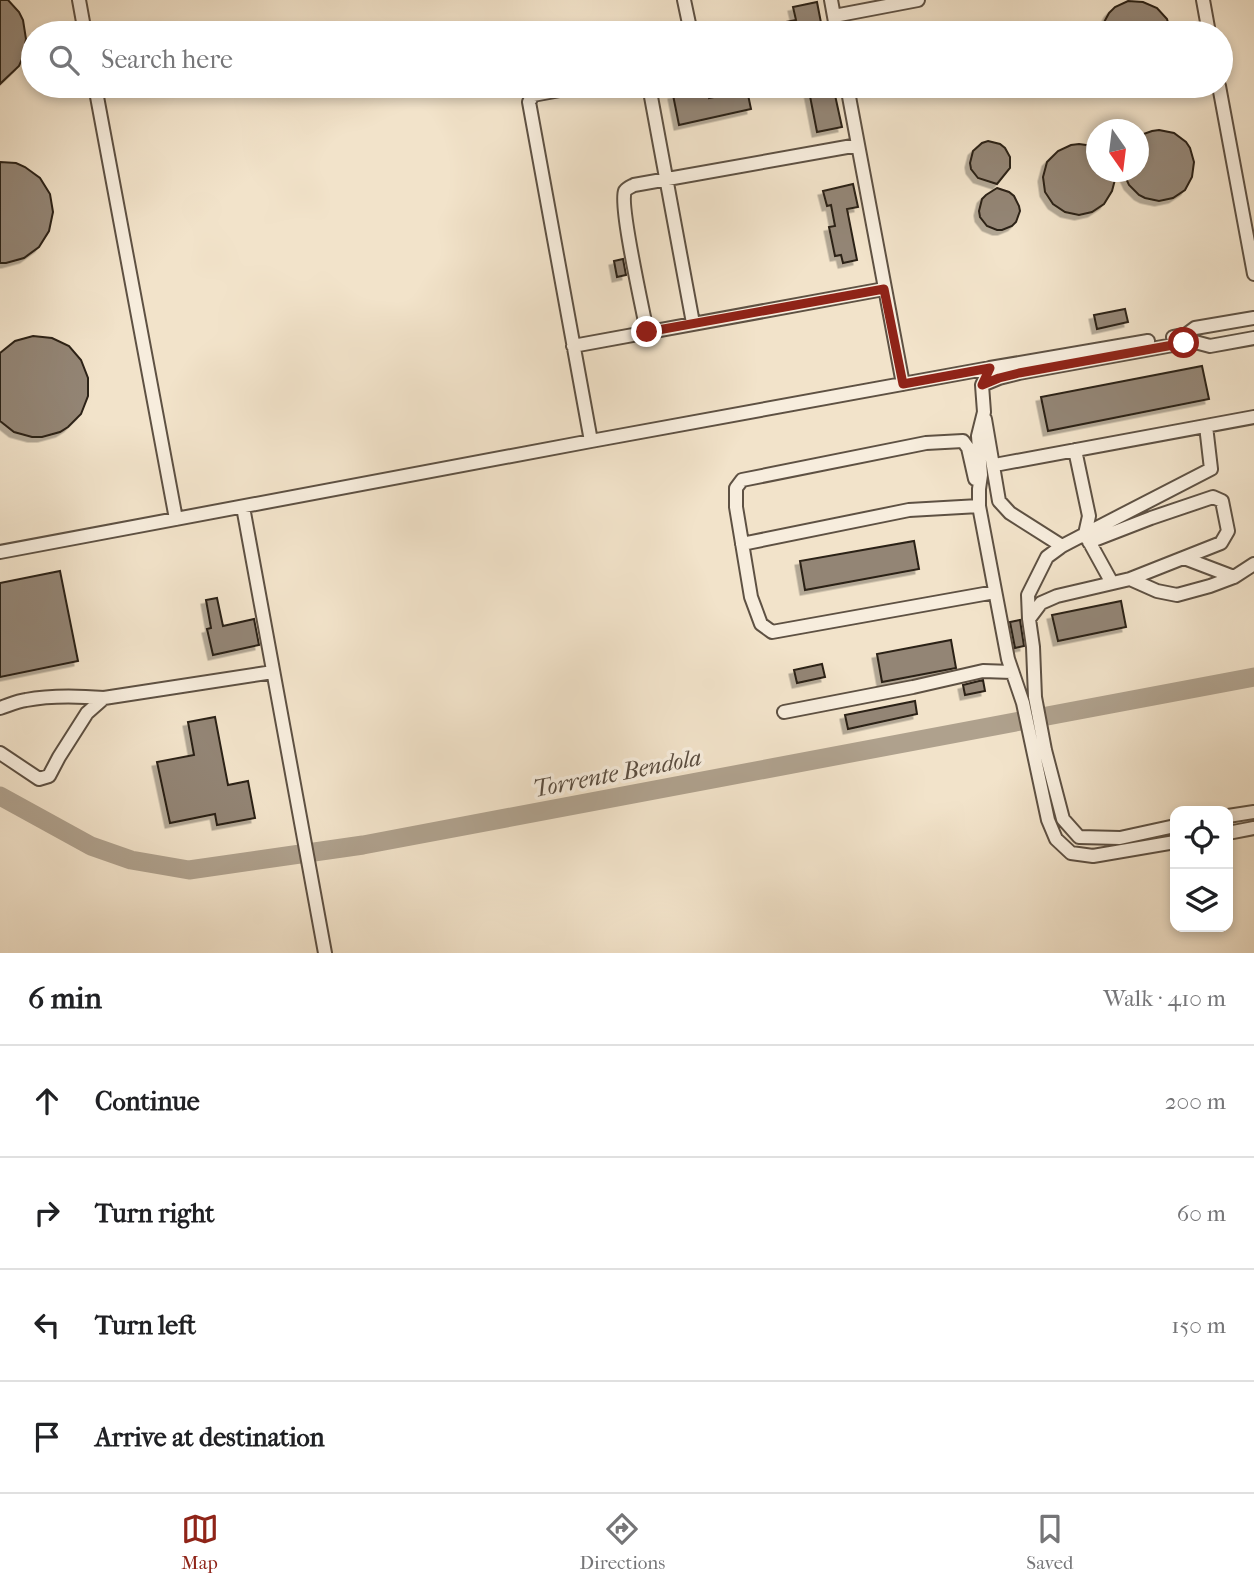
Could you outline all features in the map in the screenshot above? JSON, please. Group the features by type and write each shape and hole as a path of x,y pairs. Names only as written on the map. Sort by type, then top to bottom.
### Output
{"lane":[{"path":"79,0 83,21"},
{"path":"684,0 688,21"},
{"path":"831,0 835,21"},
{"path":"834,16 918,0"},
{"path":"1203,0 1207,21"},
{"path":"97,98 176,519"},
{"path":"531,98 529,102 591,441"},
{"path":"651,98 693,323"},
{"path":"849,98 903,384"},
{"path":"1221,98 1254,274"},
{"path":"647,332 625,216 627,188 858,145"},
{"path":"573,346 884,289"},
{"path":"0,552 591,441 1187,334 1195,328 1254,318"},
{"path":"982,385 1009,375 1184,343 1195,342 1210,346 1254,338"},
{"path":"990,368 982,385 999,501 1010,513 1062,546"},
{"path":"984,412 978,436 981,475 979,506 1007,659 1029,700"},
{"path":"1000,464 1254,417"},
{"path":"1087,538 1211,469 1206,426"},
{"path":"979,489 968,448 963,441 926,443 742,480 736,488 736,507 751,597 761,624 772,632 995,592"},
{"path":"1075,450 1090,516 1087,538 1112,583"},
{"path":"1029,619 1041,603 1057,596 1130,579 1220,542 1228,531 1222,501 1213,497 1062,546 1047,558 1028,595 1029,619 1033,647 1029,700 1048,821 1056,839 1070,853 1093,856 1170,843"},
{"path":"743,544 909,510 979,506"},
{"path":"243,507 325,953"},
{"path":"1184,558 1234,577"},
{"path":"1130,579 1157,592 1177,595 1234,577 1254,564"},
{"path":"784,712 983,671 1012,672"},
{"path":"0,708 26,700 87,696 104,698 272,672"},
{"path":"0,753 40,779 49,776 87,713 104,698"},
{"path":"1039,752 1063,819 1079,837 1120,838 1170,828"},
{"path":"1233,815 1254,812"},
{"path":"1233,832 1254,828"}],"building":[{"path":"0,0 8,0 23,20 21,62 0,84"},
{"path":"1128,1 1143,2 1157,8 1168,21 1105,21 1115,7"},
{"path":"817,2 821,21 791,21 796,20 793,7"},
{"path":"674,98 749,98 751,109 679,125"},
{"path":"810,98 836,98 842,127 817,132"},
{"path":"1149,132 1174,133 1186,142 1194,162 1192,177 1185,190 1173,198 1159,201 1139,195 1128,182 1149,182"},
{"path":"988,141 1000,144 1010,157 1010,168 997,184 978,178 971,169 973,151"},
{"path":"1071,145 1086,145 1086,182 1114,182 1104,204 1092,212 1079,215 1065,212 1053,204 1045,192 1043,177 1047,162 1058,151"},
{"path":"0,162 16,163 40,178 50,194 53,212 49,231 39,247 24,258 6,263 0,263"},
{"path":"853,184 858,207 847,209 857,260 843,263 841,255 835,256 829,227 835,226 831,205 827,206 823,191"},
{"path":"997,188 1014,196 1020,211 1016,222 1002,230 987,226 979,211 982,199"},
{"path":"623,259 626,275 617,277 614,261"},
{"path":"1125,309 1128,322 1097,329 1094,315"},
{"path":"33,336 52,338 69,346 81,360 88,378 88,396 81,414 60,432 42,437 14,432 0,421 0,353 15,341"},
{"path":"1202,366 1209,399 1048,431 1041,397"},
{"path":"914,541 919,569 805,590 800,561"},
{"path":"60,571 78,661 0,677 0,583"},
{"path":"217,598 223,626 254,619 259,645 213,655 207,629 211,628 206,600"},
{"path":"1121,601 1126,627 1058,641 1052,615"},
{"path":"1020,620 1024,646 1015,648 1010,622"},
{"path":"951,640 956,668 882,682 877,654"},
{"path":"822,664 825,677 797,683 794,670"},
{"path":"983,680 985,691 965,695 963,685"},
{"path":"915,701 917,714 848,729 845,715"},
{"path":"215,717 228,785 248,781 255,818 217,825 215,814 170,823 157,762 194,755 188,722"}],"waterway":[{"name":"Torrente Bendola","path":"0,796 91,846 131,860 189,870 363,845 1254,677"}],"route":[{"path":"647,332 884,289 903,384 990,368 982,385 1019,373 1184,343"}]}
